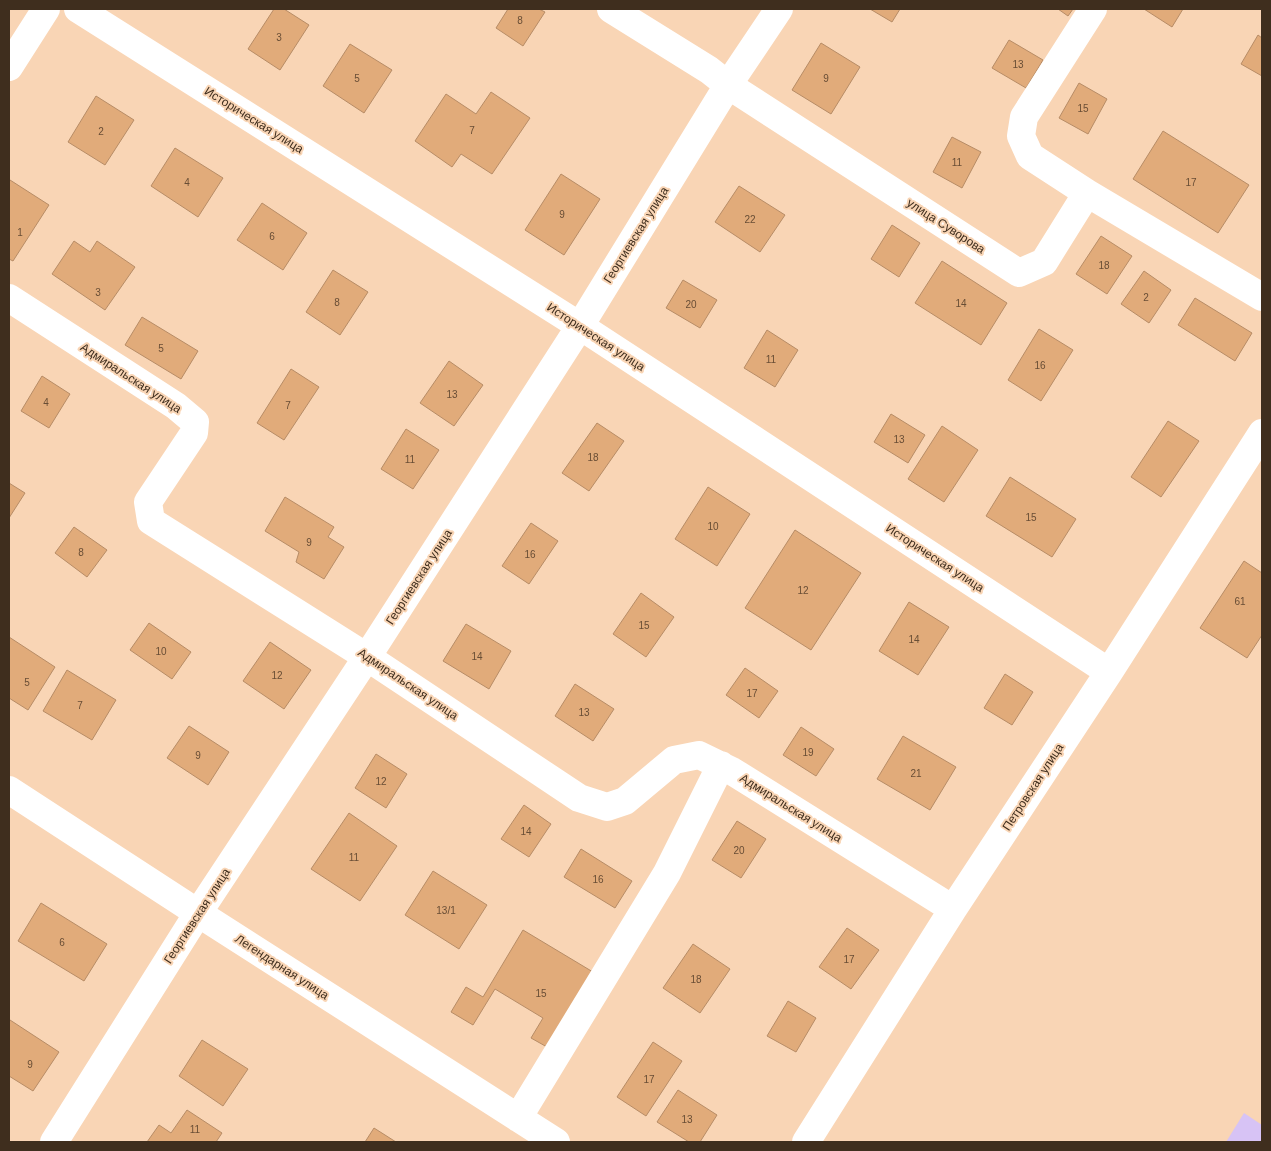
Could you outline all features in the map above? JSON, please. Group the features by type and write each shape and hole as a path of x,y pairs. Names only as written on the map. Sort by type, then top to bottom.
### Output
{"street":[{"path":"9,67 46,9"},
{"name":"Историческая улица","path":"78,9 580,326 1109,672"},
{"name":"улица Суворова","path":"611,9 709,70 728,85 1019,273 1044,262 1087,193"},
{"name":"Георгиевская улица","path":"54,1142 198,913 367,657 580,326 728,85 778,9"},
{"path":"1093,9 1024,117 1021,136 1030,156 1087,193 1262,297"},
{"name":"Адмиральская улица","path":"9,298 176,406 195,422 194,433 148,502 152,521 367,657 579,798 607,807 625,801 674,760 699,756 721,765 953,909"},
{"name":"Петровская улица","path":"806,1142 953,909 1109,672 1262,433"},
{"path":"518,1118 667,873 721,765"},
{"name":"Легендарная улица","path":"9,790 556,1142"}],"shaded area":[{"path":"1244,1113 1262,1125 1262,1142 1226,1142"}],"building":[{"path":"274,9 284,9 309,25 280,70 248,49"},
{"path":"508,9 539,9 545,12 523,46 496,28"},
{"path":"870,9 900,9 892,22"},
{"path":"1058,9 1073,9 1068,16"},
{"path":"1144,9 1183,9 1172,27"},
{"path":"1258,35 1262,38 1262,76 1241,64"},
{"path":"1009,40 1043,60 1026,88 992,68"},
{"path":"821,43 860,67 831,114 792,90"},
{"path":"350,44 392,70 364,113 323,86"},
{"path":"1079,83 1107,99 1088,134 1059,118"},
{"path":"491,92 530,118 492,174 461,154 452,167 415,141 446,94 476,114"},
{"path":"96,96 134,120 105,165 68,142"},
{"path":"1163,131 1249,185 1218,233 1133,179"},
{"path":"952,137 981,152 962,188 933,172"},
{"path":"175,148 223,178 198,217 151,186"},
{"path":"561,174 600,199 564,255 525,230"},
{"path":"10,180 49,205 13,261 9,259"},
{"path":"739,186 785,215 760,252 715,222"},
{"path":"262,203 307,233 283,270 237,240"},
{"path":"892,225 920,243 899,277 871,259"},
{"path":"1101,236 1132,256 1107,294 1076,274"},
{"path":"74,241 90,252 97,241 135,267 105,310 52,274"},
{"path":"942,261 1007,303 981,345 915,303"},
{"path":"333,270 368,292 340,335 306,312"},
{"path":"1144,271 1171,290 1149,323 1121,304"},
{"path":"683,280 717,300 700,328 666,308"},
{"path":"1195,298 1252,333 1235,361 1178,325"},
{"path":"142,317 198,351 181,379 125,345"},
{"path":"1039,329 1073,350 1041,401 1008,380"},
{"path":"767,330 798,350 775,387 744,368"},
{"path":"449,361 483,385 454,426 420,403"},
{"path":"291,369 319,387 284,440 257,423"},
{"path":"42,376 70,394 49,428 21,411"},
{"path":"891,414 925,435 908,463 874,442"},
{"path":"1168,421 1199,441 1161,497 1131,477"},
{"path":"597,423 624,441 589,491 562,473"},
{"path":"942,426 978,450 944,502 908,479"},
{"path":"406,429 439,450 413,489 381,469"},
{"path":"1010,477 1076,519 1052,557 986,516"},
{"path":"9,483 25,493 9,518"},
{"path":"708,487 750,514 717,566 675,539"},
{"path":"285,497 334,527 328,537 344,547 324,579 296,562 299,552 265,531"},
{"path":"531,523 558,541 529,584 502,566"},
{"path":"74,527 107,550 87,577 55,553"},
{"path":"795,530 861,573 811,650 745,608"},
{"path":"1244,561 1262,573 1262,635 1247,658 1200,628"},
{"path":"641,593 674,617 646,657 613,634"},
{"path":"909,602 949,627 918,675 879,651"},
{"path":"149,623 191,652 172,679 130,650"},
{"path":"466,624 511,651 489,689 443,661"},
{"path":"9,637 55,667 28,710 9,698"},
{"path":"270,642 311,670 284,709 243,681"},
{"path":"745,668 778,691 759,718 726,695"},
{"path":"67,670 116,700 92,740 43,711"},
{"path":"1005,674 1033,692 1012,725 984,708"},
{"path":"575,684 614,709 593,741 555,716"},
{"path":"189,726 229,752 208,785 167,758"},
{"path":"801,727 834,749 816,776 783,755"},
{"path":"903,736 956,767 930,810 877,779"},
{"path":"376,754 407,774 386,808 355,788"},
{"path":"524,805 551,824 529,857 501,839"},
{"path":"349,813 397,846 360,901 311,869"},
{"path":"737,821 766,839 741,878 712,860"},
{"path":"581,849 632,881 615,908 564,877"},
{"path":"433,871 487,905 459,949 405,915"},
{"path":"41,903 107,944 84,981 18,941"},
{"path":"847,928 879,950 851,989 819,967"},
{"path":"523,930 593,972 547,1047 531,1038 543,1018 495,989 473,1025 451,1012 466,987 483,997"},
{"path":"693,944 730,969 700,1013 663,988"},
{"path":"788,1001 816,1018 796,1052 767,1036"},
{"path":"10,1020 59,1052 33,1091 9,1076"},
{"path":"202,1040 248,1069 223,1106 179,1076"},
{"path":"653,1042 682,1061 646,1116 617,1097"},
{"path":"678,1090 717,1115 700,1142 689,1142 657,1122"},
{"path":"187,1110 222,1133 216,1142 147,1142 159,1125 171,1133"},
{"path":"374,1128 396,1142 365,1142"}]}
